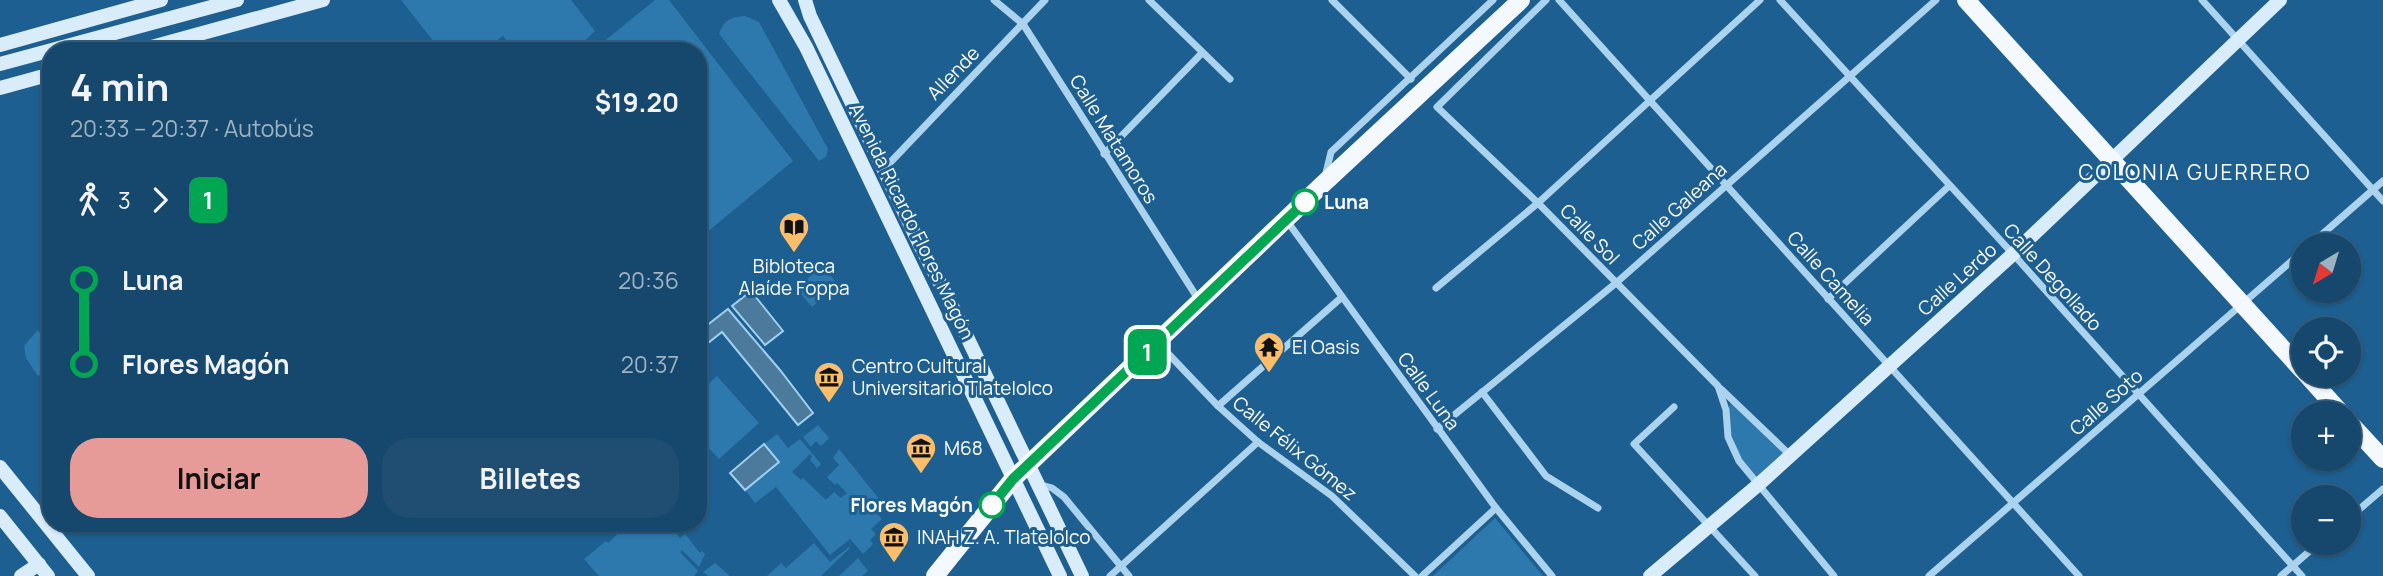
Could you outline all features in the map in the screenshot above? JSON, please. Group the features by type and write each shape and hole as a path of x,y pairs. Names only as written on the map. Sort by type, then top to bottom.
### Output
{"main road":[{"path":"0,45 162,0"},
{"path":"81,42 237,0"},
{"path":"169,42 323,0"},
{"name":"Avenida Ricardo Flores Magón","path":"779,0 806,47 1060,576"},
{"name":"Avenida Ricardo Flores Magón","path":"805,0 810,16 883,169 1082,576"},
{"path":"938,573 1013,479 1521,0"},
{"path":"1966,0 2291,358"},
{"name":"Calle Lerdo","path":"1650,576 1758,485 2013,254 2280,0"},
{"path":"0,64 42,53"},
{"path":"0,88 42,76"},
{"path":"2318,387 2331,401"},
{"path":"2361,435 2383,459"},
{"path":"0,467 42,519"},
{"path":"0,516 43,570 21,576"},
{"path":"52,532 88,576"}],"street":[{"name":"Calle Matamoros","path":"994,0 1023,24 1200,302"},
{"name":"Allende","path":"883,169 1045,0"},
{"path":"1149,0 1230,79"},
{"path":"1332,0 1411,79"},
{"path":"1323,184 1331,152 1493,0"},
{"name":"Calle Sol","path":"1546,0 1437,107 1538,203 1790,456"},
{"name":"Calle Camelia","path":"1559,0 2079,576"},
{"path":"1436,288 1538,203 1760,0"},
{"name":"Calle Degollado","path":"1780,0 2302,576"},
{"name":"Calle Galeana","path":"1437,429 1616,283 1936,0"},
{"path":"2202,0 2383,201"},
{"path":"1104,154 1202,53"},
{"path":"2324,233 2383,181"},
{"path":"1828,299 1949,186"},
{"name":"Calle Luna","path":"1286,220 1496,508 1552,576"},
{"name":"Calle Soto","path":"1929,576 2291,261"},
{"path":"1218,405 1342,298"},
{"name":"Calle Félix Gómez","path":"1158,342 1218,405 1258,442 1332,496 1415,576"},
{"path":"1718,386 1726,410 1728,437 1747,472 1834,576"},
{"path":"1482,392 1546,476 1598,508"},
{"path":"1674,407 1634,444 1755,576"},
{"path":"1110,576 1258,442"},
{"path":"1037,484 1052,488 1064,497 1129,576"},
{"path":"2361,508 2383,489"},
{"path":"1422,576 1496,508"},
{"path":"2281,576 2305,555"}],"shaded area":[{"path":"401,0 571,0 595,31 583,42 508,42 503,36 495,42 434,42"},
{"path":"655,0 669,0 701,42 603,42"},
{"path":"745,16 759,22 828,149 826,157 819,161 719,34 728,20"},
{"path":"707,49 793,161 707,232"},
{"path":"823,266 838,285 812,307 796,288"},
{"path":"751,291 783,331 765,345 732,306"},
{"path":"728,309 813,413 798,425 722,332 707,344 707,325"},
{"path":"38,330 42,334 42,373 38,376 26,358 24,346"},
{"path":"717,376 759,423 719,459 707,446 707,385"},
{"path":"1731,402 1784,454 1755,479 1732,443 1727,422"},
{"path":"818,425 829,438 821,446 816,441 811,447 803,437"},
{"path":"777,434 788,448 800,439 821,464 817,468 810,460 810,454 792,472 801,480 803,478 826,500 834,492 841,498 847,493 827,477 839,465 833,458 839,449 880,500 872,508 882,519 871,529 876,534 870,540 873,544 863,554 850,539 830,555 776,487 755,503 745,490 779,462 764,444"},
{"path":"764,444 779,462 745,490 730,473"},
{"path":"1495,518 1543,576 1433,576"},
{"path":"620,532 675,532 680,538 685,534 700,553 702,551 705,554 699,567 682,550 680,552 698,571 694,576 599,576 584,559 606,541 608,543"},
{"path":"814,543 830,562 850,548 821,576 767,576 781,563 786,568"},
{"path":"858,558 868,571 862,576 839,576"},
{"path":"715,563 730,576 708,576 703,572"}],"bus line":[{"name":"1","path":"992,505 1013,479 1305,202"}],"place":[{"name":"Luna","path":"1305,202"},
{"name":"Bibloteca Alaíde Foppa","path":"794,254"},
{"name":"El Oasis","path":"1269,374"},
{"name":"Centro Cultural Universitario Tlatelolco","path":"829,404"},
{"name":"M68","path":"921,475"},
{"name":"Flores Magón","path":"992,505"},
{"name":"INAH Z. A. Tlatelolco","path":"894,564"}],"district":[{"name":"COLONIA GUERRERO","path":"2195,172"}]}
